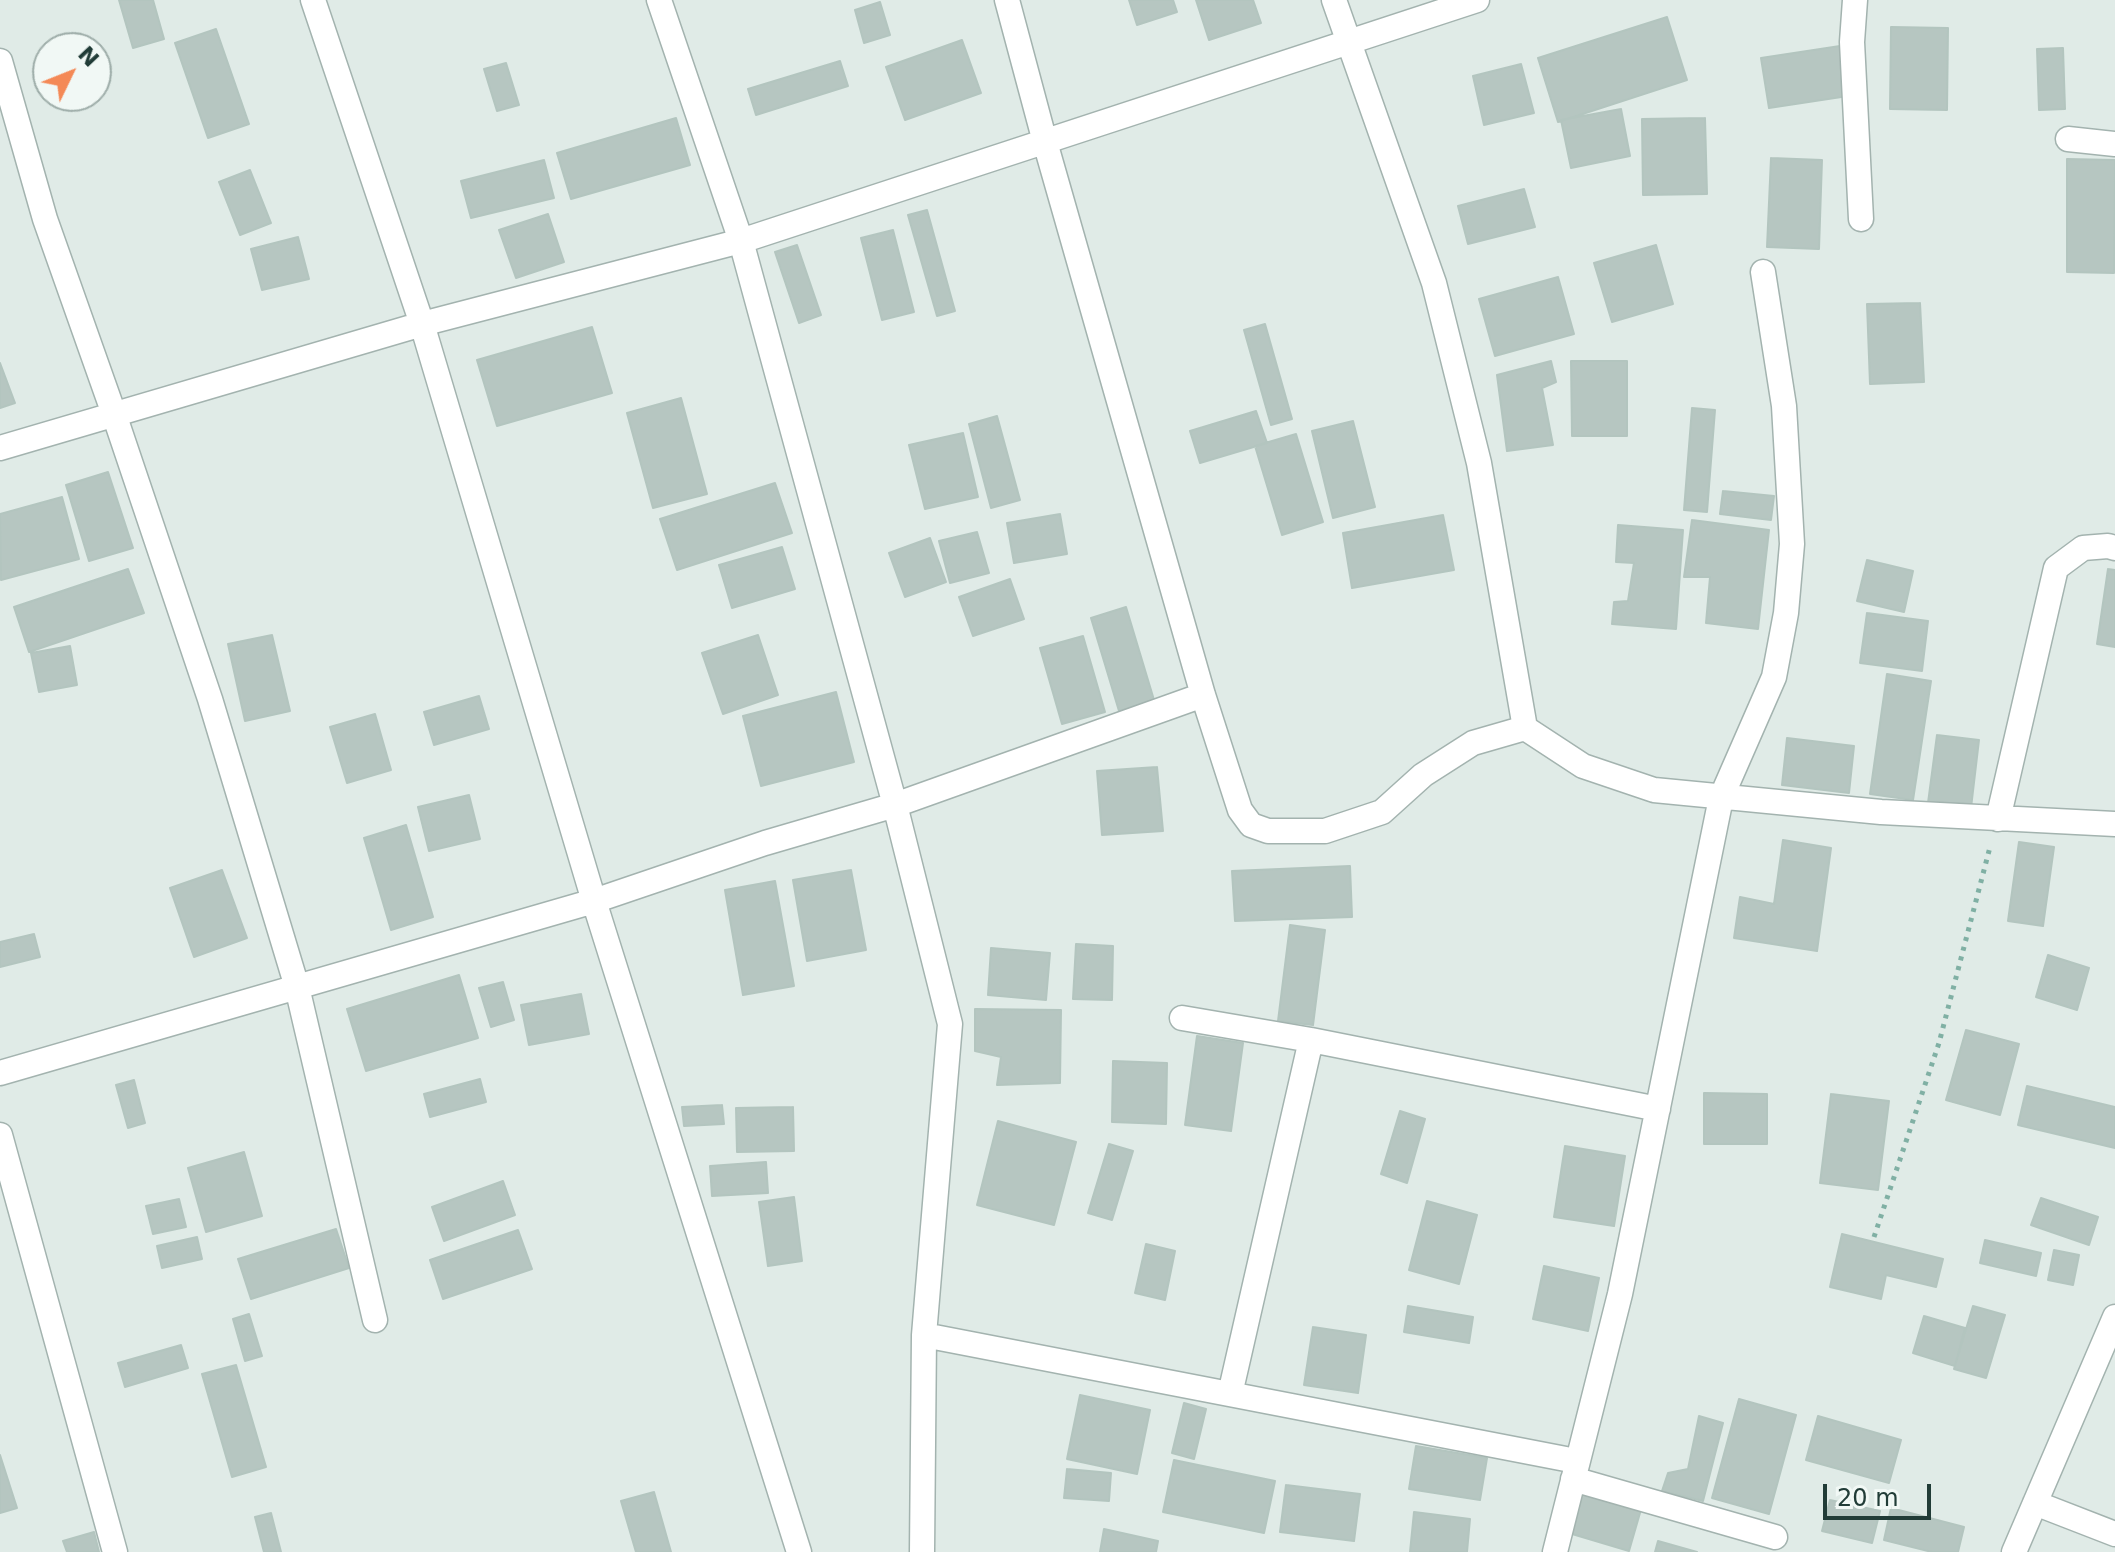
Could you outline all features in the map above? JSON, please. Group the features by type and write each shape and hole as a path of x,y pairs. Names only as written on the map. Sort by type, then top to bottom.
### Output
{"street":[{"path":"313,0 422,324 594,901 799,1552"},
{"path":"659,0 741,241 895,805 950,1024 924,1335 922,1552"},
{"path":"1007,0 1203,695 1240,810 1251,825 1268,831 1325,831 1382,812 1423,775 1473,743 1525,728"},
{"path":"1334,0 1434,283 1479,463 1525,728 1583,766 1654,790 1881,812 2115,824"},
{"path":"0,448 422,324 741,241 1477,0"},
{"path":"1855,0 1852,42 1861,219"},
{"path":"0,61 45,219 210,699 297,987 375,1320"},
{"path":"2068,139 2115,144"},
{"path":"1555,1552 1620,1294 1721,798 1774,677 1786,613 1792,544 1784,406 1763,272"},
{"path":"1998,819 2056,568 2083,548 2115,548"},
{"path":"0,1073 594,901 765,843 895,805 1203,695"},
{"path":"1182,1018 1311,1040 1658,1109"},
{"path":"1230,1394 1311,1040"},
{"path":"0,1135 115,1552"},
{"path":"2014,1552 2115,1317"},
{"path":"924,1335 1230,1394 1574,1470 1775,1537"},
{"path":"2035,1503 2115,1534"}],"path":[{"path":"1874,1237 1939,1043 1998,819"}],"building":[{"path":"119,0 153,0 164,39 133,48"},
{"path":"1129,0 1173,0 1177,12 1137,25"},
{"path":"1196,0 1253,0 1261,23 1209,40"},
{"path":"880,2 890,35 864,43 855,10"},
{"path":"1667,17 1687,80 1558,122 1538,58"},
{"path":"1891,27 1948,28 1947,110 1890,109"},
{"path":"216,29 249,124 208,138 175,43"},
{"path":"962,40 981,93 905,120 886,67"},
{"path":"1840,46 1848,96 1769,108 1761,58"},
{"path":"2063,48 2065,109 2039,110 2037,49"},
{"path":"840,61 848,86 756,115 748,89"},
{"path":"506,63 519,105 497,111 484,69"},
{"path":"1521,64 1534,113 1484,125 1473,76"},
{"path":"1621,109 1630,156 1571,168 1561,120"},
{"path":"676,118 690,165 571,199 557,153"},
{"path":"1705,118 1707,194 1643,195 1642,119"},
{"path":"1771,158 1822,160 1819,249 1767,247"},
{"path":"2067,159 2115,160 2114,273 2067,272"},
{"path":"544,160 554,198 471,218 461,181"},
{"path":"250,170 271,223 240,235 219,182"},
{"path":"1524,189 1535,227 1468,244 1458,206"},
{"path":"927,210 955,311 937,316 908,215"},
{"path":"548,214 564,262 516,278 499,230"},
{"path":"893,230 914,312 882,320 861,238"},
{"path":"298,237 309,279 262,290 251,249"},
{"path":"797,245 821,315 799,323 775,252"},
{"path":"1656,245 1673,304 1612,322 1594,263"},
{"path":"1558,277 1574,334 1495,356 1479,299"},
{"path":"1920,303 1924,382 1870,384 1867,304"},
{"path":"1265,324 1292,419 1271,425 1244,330"},
{"path":"592,327 612,393 497,426 477,360"},
{"path":"1551,361 1556,382 1542,388 1553,445 1507,451 1497,375"},
{"path":"1571,361 1627,361 1627,436 1572,436"},
{"path":"0,363 15,403 0,408"},
{"path":"681,398 707,494 653,508 627,413"},
{"path":"1692,408 1715,410 1707,512 1684,510"},
{"path":"1256,411 1267,443 1200,463 1190,431"},
{"path":"997,416 1020,500 991,508 969,424"},
{"path":"1353,421 1375,507 1333,518 1312,431"},
{"path":"963,433 978,497 925,509 909,445"},
{"path":"1296,434 1323,522 1282,535 1255,446"},
{"path":"108,472 133,548 89,561 66,485"},
{"path":"775,483 792,533 677,570 660,519"},
{"path":"1723,491 1774,496 1771,520 1720,514"},
{"path":"62,497 79,559 1,580 0,514"},
{"path":"1060,514 1067,554 1014,563 1007,523"},
{"path":"1443,515 1454,570 1352,588 1343,533"},
{"path":"1692,520 1769,530 1758,629 1706,623 1710,577 1684,577"},
{"path":"1618,525 1683,530 1676,629 1612,624 1614,602 1628,601 1634,563 1616,562"},
{"path":"977,532 989,573 950,583 939,541"},
{"path":"930,538 946,582 905,597 889,553"},
{"path":"782,547 795,589 732,608 719,565"},
{"path":"1867,560 1913,571 1904,612 1857,601"},
{"path":"128,569 144,613 29,652 14,607"},
{"path":"2108,569 2115,570 2115,647 2097,644"},
{"path":"1010,579 1024,619 973,636 959,597"},
{"path":"1126,607 1154,700 1119,711 1091,618"},
{"path":"1867,613 1928,621 1922,671 1860,663"},
{"path":"272,635 290,711 245,721 228,644"},
{"path":"758,635 778,695 723,714 702,653"},
{"path":"1083,636 1105,712 1062,724 1040,648"},
{"path":"70,646 77,685 39,692 31,653"},
{"path":"1887,674 1931,681 1913,800 1870,794"},
{"path":"836,692 854,762 761,786 743,716"},
{"path":"479,696 489,729 434,745 424,712"},
{"path":"375,714 391,770 347,783 330,727"},
{"path":"1937,735 1979,740 1971,808 1928,803"},
{"path":"1787,738 1854,746 1849,793 1782,785"},
{"path":"1157,767 1163,831 1102,835 1097,771"},
{"path":"469,795 480,839 429,851 418,807"},
{"path":"406,825 433,917 391,930 364,838"},
{"path":"1783,840 1831,848 1817,951 1734,938 1740,897 1774,904"},
{"path":"2019,842 2054,847 2043,926 2008,921"},
{"path":"1350,866 1352,917 1235,921 1232,871"},
{"path":"222,870 247,938 194,957 170,888"},
{"path":"851,870 866,950 807,961 793,880"},
{"path":"775,881 794,986 743,995 725,890"},
{"path":"1290,925 1325,930 1313,1025 1278,1021"},
{"path":"34,934 40,957 0,967 0,942"},
{"path":"1076,944 1113,946 1112,1000 1073,999"},
{"path":"991,948 1050,953 1046,1000 988,995"},
{"path":"2048,955 2089,968 2077,1010 2036,997"},
{"path":"459,975 478,1038 366,1071 347,1009"},
{"path":"503,982 514,1020 491,1027 479,988"},
{"path":"581,994 589,1034 529,1045 521,1005"},
{"path":"975,1009 1061,1010 1060,1083 997,1085 1001,1057 975,1051"},
{"path":"1966,1030 2019,1044 2000,1115 1946,1100"},
{"path":"1197,1036 1243,1043 1231,1131 1185,1125"},
{"path":"1113,1061 1167,1063 1166,1124 1112,1122"},
{"path":"480,1079 486,1102 430,1117 424,1094"},
{"path":"134,1080 145,1123 128,1128 116,1085"},
{"path":"2027,1086 2115,1107 2115,1148 2018,1125"},
{"path":"1704,1093 1767,1094 1767,1144 1704,1144"},
{"path":"1831,1094 1889,1101 1878,1190 1820,1183"},
{"path":"722,1105 724,1124 684,1126 682,1107"},
{"path":"793,1107 794,1151 737,1152 736,1108"},
{"path":"1400,1111 1425,1119 1407,1183 1381,1174"},
{"path":"998,1121 1076,1142 1054,1225 977,1205"},
{"path":"1109,1144 1133,1151 1112,1220 1088,1213"},
{"path":"1565,1146 1625,1156 1614,1226 1554,1217"},
{"path":"244,1152 262,1216 206,1232 188,1168"},
{"path":"766,1162 768,1193 712,1196 710,1166"},
{"path":"503,1181 515,1215 444,1241 432,1207"},
{"path":"794,1197 802,1261 768,1266 759,1202"},
{"path":"2041,1198 2098,1217 2089,1245 2031,1225"},
{"path":"179,1199 186,1227 153,1234 146,1206"},
{"path":"1427,1201 1477,1215 1459,1284 1409,1270"},
{"path":"336,1229 349,1268 251,1299 238,1259"},
{"path":"518,1230 532,1269 443,1299 430,1260"},
{"path":"1842,1234 1943,1259 1936,1287 1886,1275 1881,1299 1830,1287"},
{"path":"197,1237 202,1259 162,1268 157,1246"},
{"path":"1985,1240 2041,1253 2036,1276 1980,1263"},
{"path":"1146,1244 1175,1251 1165,1300 1135,1293"},
{"path":"2054,1250 2079,1255 2073,1285 2048,1280"},
{"path":"1544,1266 1599,1278 1588,1331 1533,1319"},
{"path":"1408,1306 1473,1317 1469,1343 1404,1332"},
{"path":"1973,1306 2005,1315 1986,1378 1954,1369"},
{"path":"249,1314 262,1356 245,1361 233,1319"},
{"path":"1924,1316 1965,1328 1955,1366 1913,1353"},
{"path":"1313,1327 1366,1335 1358,1393 1304,1385"},
{"path":"181,1345 188,1368 125,1387 118,1363"},
{"path":"236,1365 266,1467 232,1477 202,1374"},
{"path":"1080,1395 1150,1410 1137,1474 1067,1459"},
{"path":"1739,1399 1796,1415 1769,1514 1712,1498"},
{"path":"1184,1403 1206,1409 1194,1459 1172,1453"},
{"path":"1699,1416 1723,1423 1703,1501 1662,1491 1668,1473 1688,1469"},
{"path":"1818,1416 1901,1440 1889,1483 1806,1460"},
{"path":"1416,1446 1487,1458 1480,1500 1409,1489"},
{"path":"0,1455 17,1508 0,1513"},
{"path":"1174,1460 1275,1481 1264,1533 1163,1512"},
{"path":"1067,1469 1111,1473 1109,1501 1064,1498"},
{"path":"1286,1485 1360,1494 1354,1541 1280,1532"},
{"path":"1575,1485 1642,1506 1629,1551 1562,1531"},
{"path":"654,1492 671,1552 636,1552 621,1501"},
{"path":"1830,1500 1880,1511 1872,1543 1822,1531"},
{"path":"1891,1508 1964,1527 1958,1552 1932,1552 1884,1540"},
{"path":"1414,1512 1470,1519 1467,1552 1410,1552"},
{"path":"271,1513 281,1552 264,1552 255,1517"},
{"path":"1104,1529 1158,1541 1156,1552 1100,1552"},
{"path":"94,1532 99,1552 67,1552 63,1541"},
{"path":"1658,1541 1697,1552 1655,1552"}]}
